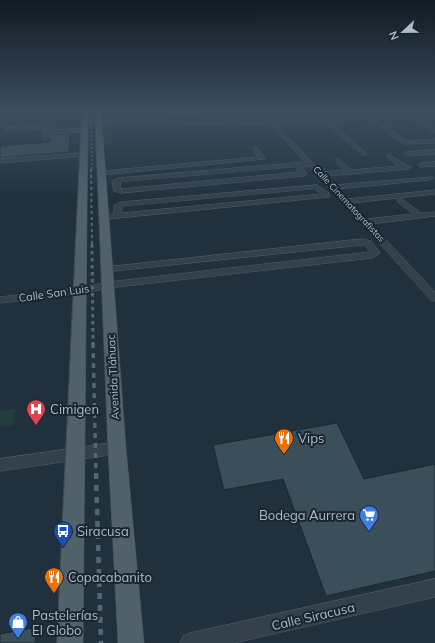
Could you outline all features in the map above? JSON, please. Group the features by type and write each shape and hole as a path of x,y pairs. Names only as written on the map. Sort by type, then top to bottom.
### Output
{"main road":[{"path":"70,643 84,141"},
{"name":"Avenida Tláhuac","path":"100,141 117,448 131,643"}],"street":[{"name":"Calle Cinematografistas","path":"290,141 435,298"},
{"path":"347,141 376,170"},
{"path":"403,141 409,143 435,141"},
{"path":"102,173 259,160 262,158 256,148"},
{"path":"407,154 435,152"},
{"path":"0,161 83,155"},
{"path":"203,155 207,164"},
{"path":"321,174 407,167 389,156"},
{"path":"338,160 350,172"},
{"path":"298,165 304,174 119,191 116,181 208,172 298,165 312,164"},
{"path":"422,165 435,164"},
{"path":"208,172 213,183"},
{"path":"333,187 429,178"},
{"path":"380,183 420,216"},
{"path":"104,217 118,216 222,206 326,195 317,187 122,204 117,207 118,216"},
{"path":"399,198 435,192"},
{"path":"217,195 222,206"},
{"path":"348,203 435,196"},
{"path":"365,222 435,214"},
{"name":"Calle San Luis","path":"0,300 79,291 108,285 372,255 375,253 368,243 362,242 253,254"},
{"path":"107,270 253,254 259,268"},
{"path":"0,464 117,448"},
{"name":"Calle Siracusa","path":"190,643 435,588"}],"green space":[{"path":"103,141 112,141 113,145 103,145"},
{"path":"15,409 13,425 0,427 0,411"}],"building":[{"path":"70,141 69,152 0,158 0,146"},
{"name":"Bodega Aurrera","path":"337,423 364,479 435,464 435,571 326,596 283,479 224,490 213,445"},
{"name":"Pastelerías El Globo","path":"37,627 35,643 0,643 0,634"}],"railway":[{"path":"92,141 92,170"},
{"path":"91,169 92,245"},
{"path":"92,244 93,344"},
{"path":"93,343 96,474"},
{"path":"96,473 101,643"}],"place":[{"name":"Cimigen","path":"36,426"},
{"name":"Vips","path":"284,455"},
{"name":"Bodega Aurrera","path":"369,532"},
{"name":"Siracusa","path":"63,548"},
{"name":"Copacabanito","path":"54,594"},
{"name":"Pastelerías El Globo","path":"18,639"}]}
